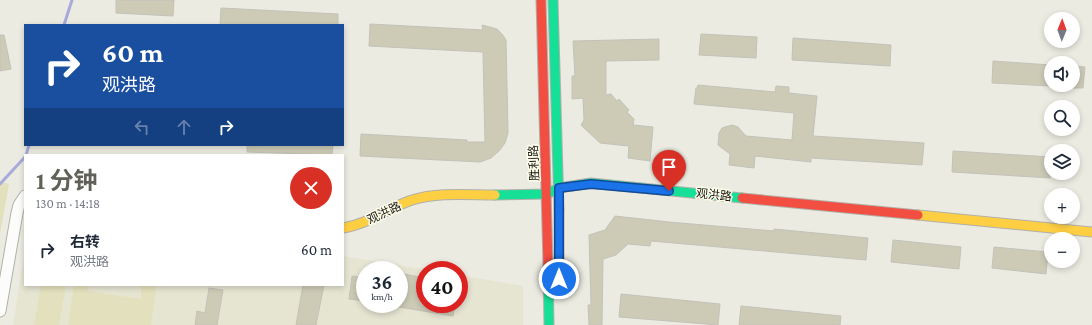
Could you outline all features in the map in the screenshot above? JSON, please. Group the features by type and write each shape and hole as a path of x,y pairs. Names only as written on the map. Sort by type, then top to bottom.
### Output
{"street":[{"name":"胜利路","path":"541,0 547,194 549,325"},
{"name":"胜利路","path":"554,0 559,188 559,287"},
{"name":"观洪路","path":"344,228 354,226 412,200 436,196 547,194 559,188 591,184 1092,232"},
{"path":"0,311 17,213 19,205 24,198"}],"shaded area":[{"path":"0,181 9,184 0,234"},
{"path":"344,256 373,261 356,261 356,313 408,313 408,267 416,268 416,313 468,313 468,277 523,286 523,325 13,325 24,257 24,286 344,286"},
{"path":"41,286 66,286 59,325 34,325"},
{"path":"74,286 89,286 88,291 141,299 141,286 155,286 156,290 151,325 68,325"}],"building":[{"path":"116,0 174,0 173,16 116,13"},
{"path":"221,8 338,14 338,24 220,24"},
{"path":"370,24 483,30 482,25 497,29 506,40 508,133 505,143 499,151 491,158 480,162 360,156 361,134 485,142 483,52 369,46"},
{"path":"701,34 757,37 756,58 699,55"},
{"path":"0,35 4,35 11,69 0,71"},
{"path":"793,38 891,45 890,66 792,60"},
{"path":"659,39 659,60 606,61 606,95 611,94 617,101 619,99 629,110 627,112 634,119 633,125 653,127 650,161 628,158 629,146 600,143 581,125 584,120 583,98 572,99 572,76 575,76 573,41"},
{"path":"993,61 1044,65 1044,86 992,83"},
{"path":"1080,67 1085,67 1083,88 1080,88"},
{"path":"698,85 775,92 776,86 789,87 789,93 817,96 813,136 924,143 922,165 811,158 811,162 755,156 754,168 729,165 730,154 718,145 719,133 722,128 732,125 738,127 746,136 792,140 794,113 694,104 696,88"},
{"path":"247,146 333,146 332,154 247,152"},
{"path":"953,151 1044,157 1044,178 952,172"},
{"path":"615,216 669,222 774,231 774,229 868,238 866,260 651,241 650,246 628,244 616,255 603,259 602,325 589,325 588,305 591,305 589,235 605,230"},
{"path":"893,240 961,247 959,269 891,262"},
{"path":"994,247 1044,252 1044,268 1047,268 1046,274 992,268"},
{"path":"408,275 416,276 416,310 408,308"},
{"path":"352,276 356,277 356,300 349,299"},
{"path":"303,286 324,286 316,325 296,325"},
{"path":"209,288 223,290 217,325 195,325 197,311 205,313"},
{"path":"621,294 720,304 718,325 619,317"},
{"path":"741,306 841,316 840,325 739,325"},
{"path":"435,313 454,313 453,316"}],"waterway":[{"path":"64,24 72,0"},
{"path":"26,154 29,146"},
{"path":"0,184 24,158"}],"traffic: fast":[{"path":"553,0 559,209"},
{"path":"495,195 547,194 559,188 591,183 742,198"},
{"path":"548,266 549,325"}],"traffic: slow":[{"path":"344,228 361,223 403,203 422,197 453,194 495,195"},
{"path":"918,215 1092,232"}],"traffic: jam":[{"path":"541,0 548,266"},
{"path":"742,198 918,215"},
{"path":"559,209 559,279"}],"route":[{"path":"559,279 559,188 591,184 669,191"}]}
